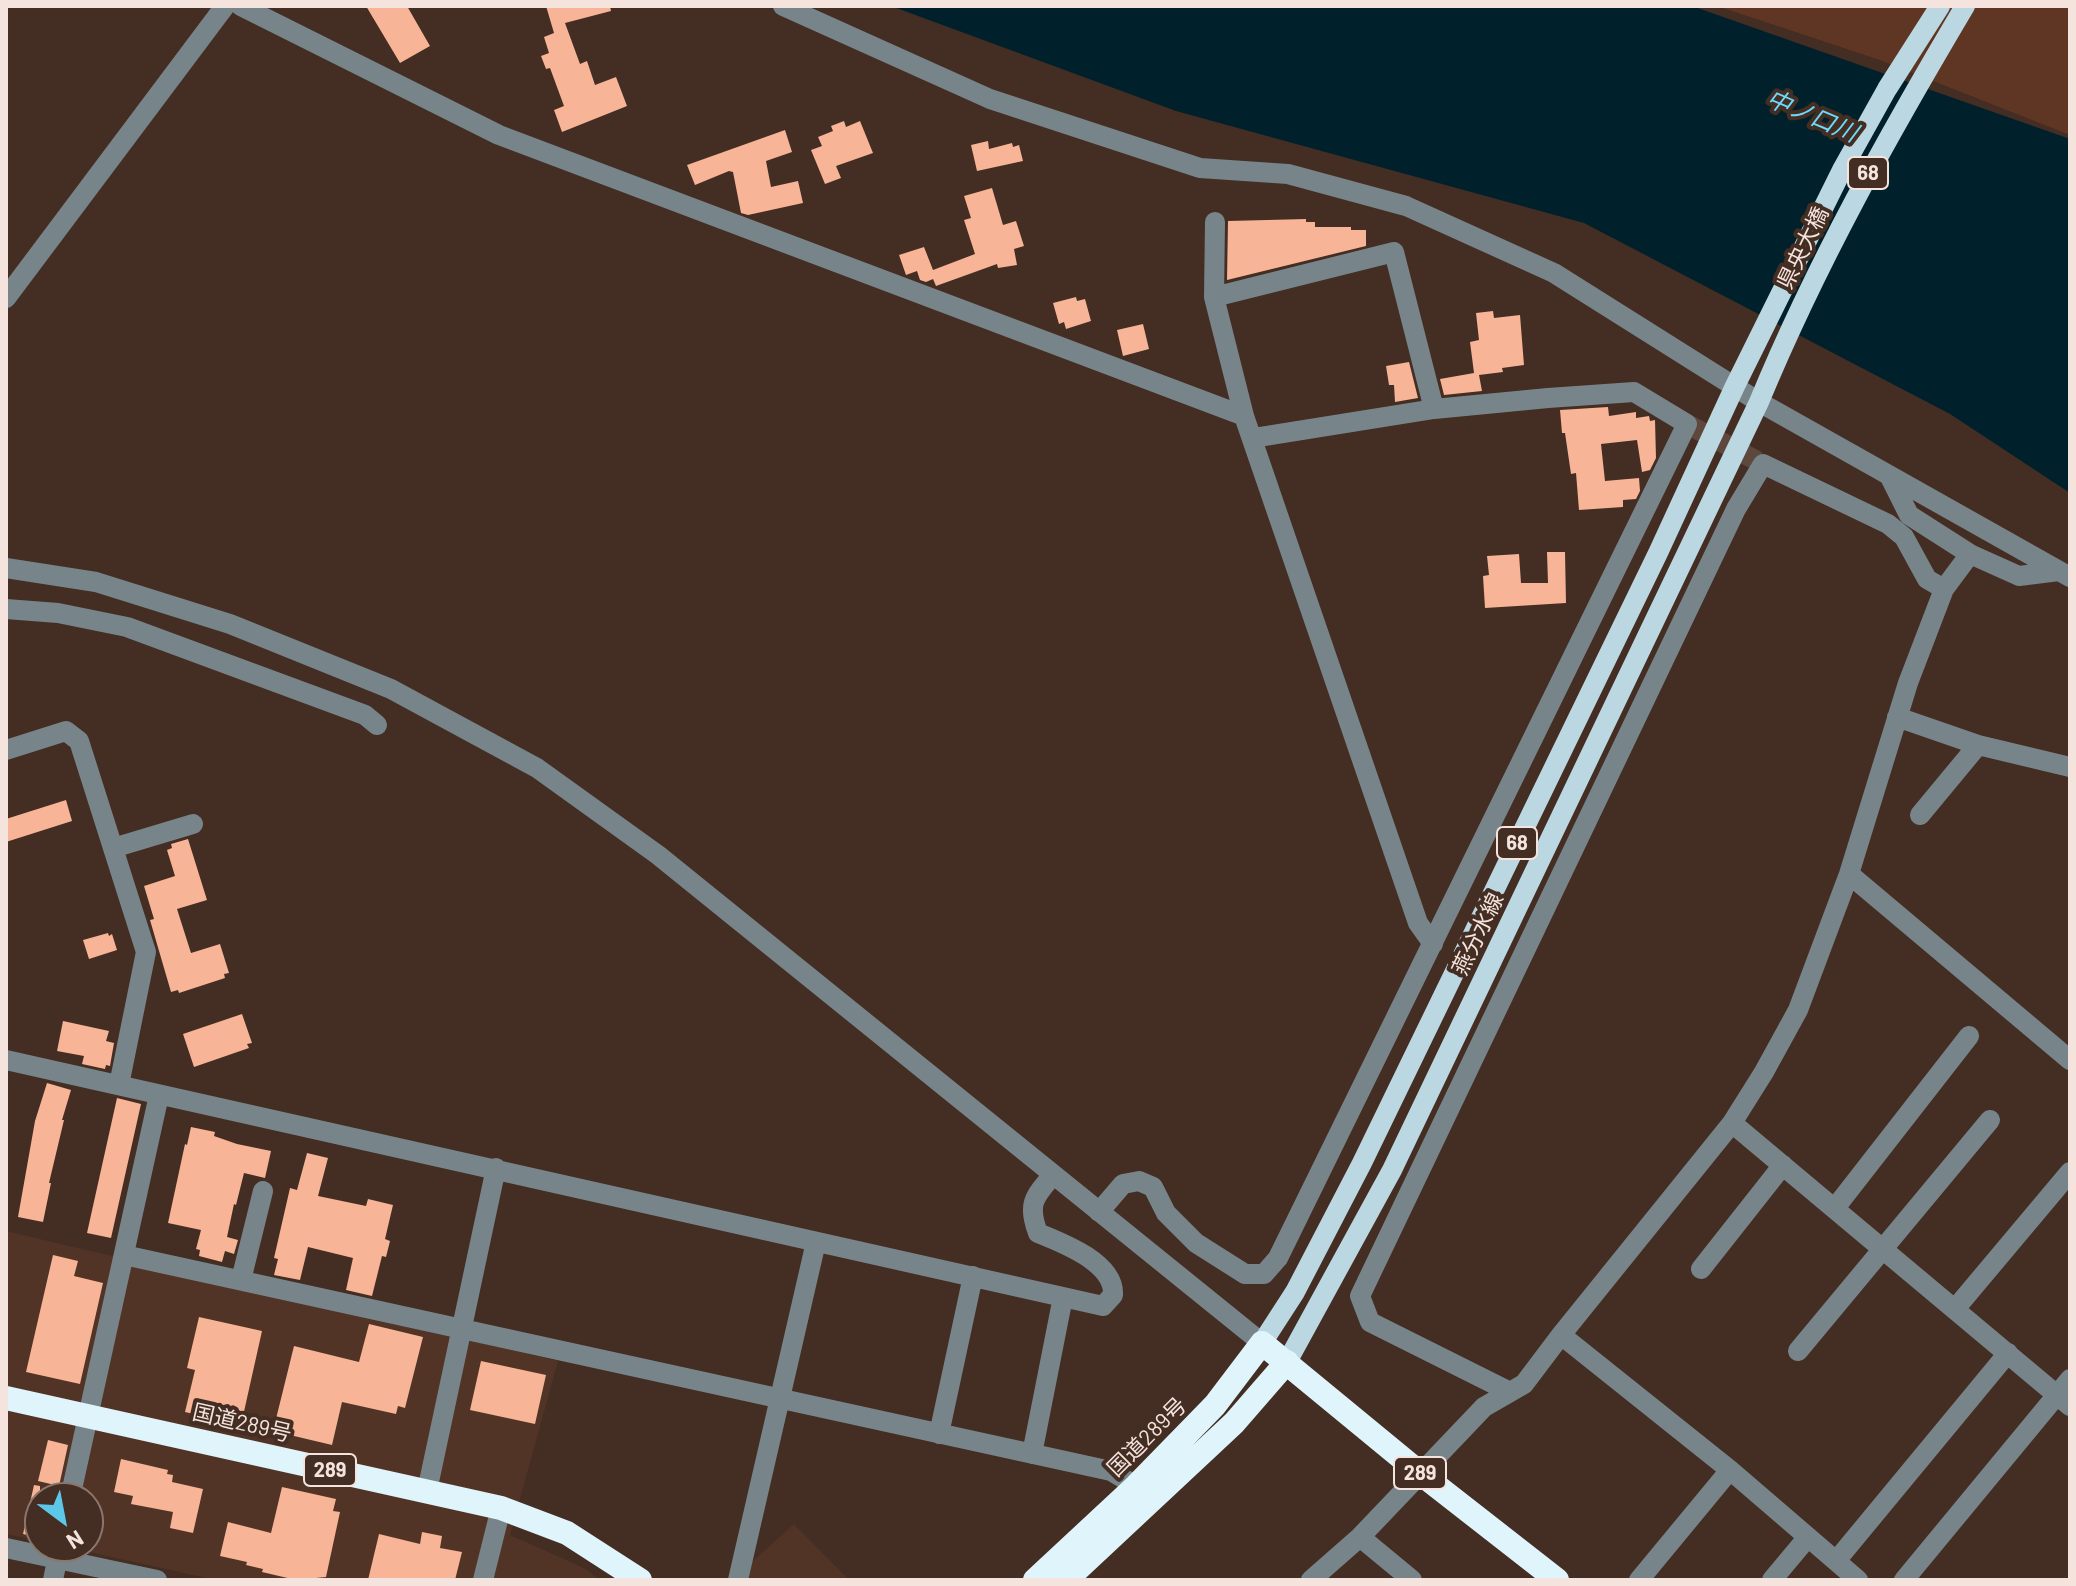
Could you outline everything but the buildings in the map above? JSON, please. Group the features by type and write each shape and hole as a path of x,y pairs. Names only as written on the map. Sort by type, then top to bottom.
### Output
{"highway":[{"name":"289","path":"1262,1343 1557,1580"},
{"name":"国道289号","path":"1035,1580 1136,1486 1215,1405 1262,1343"},
{"path":"1066,1580 1234,1423 1287,1362"},
{"name":"国道289号","path":"6,1398 501,1508 567,1533 640,1580"}],"main road":[{"name":"県央大橋","path":"1761,337 1843,168 1887,89 1940,6"},
{"name":"県央大橋","path":"1782,346 1864,180 1965,6"},
{"name":"燕分水線","path":"1262,1343 1295,1292 1362,1163 1761,337"},
{"name":"燕分水線","path":"1287,1362 1392,1170 1759,402 1782,346"}],"street":[{"path":"6,298 225,6"},
{"path":"241,6 499,135 1244,416"},
{"path":"783,6 990,99 1200,168 1288,174 1406,206 1554,273 1759,402 2065,574"},
{"path":"1215,222 1214,297 1244,416 1418,923 1433,944"},
{"path":"1214,297 1394,252 1434,409"},
{"path":"1099,1212 1123,1184 1139,1181 1153,1187 1166,1213 1196,1243 1245,1274 1264,1274 1278,1258 1687,424 1634,392 1434,409 1253,438"},
{"path":"1510,1392 1370,1322 1360,1296 1736,509 1763,464 1888,524 1904,537 1927,579 1944,589"},
{"path":"1889,475 1909,515 1970,554 2019,576 2065,574"},
{"path":"1311,1580 1360,1537 1484,1407 1524,1384 1732,1123 1798,1010 1849,874 1897,717 1944,589 1970,554"},
{"path":"6,568 96,582 230,624 391,689 537,768 658,855 1262,1343"},
{"path":"6,609 58,613 127,627 365,715 377,725"},
{"path":"1897,717 1978,745 2070,767"},
{"path":"6,750 66,731 79,741 146,952 119,1085"},
{"path":"1920,815 1978,745"},
{"path":"113,848 193,824"},
{"path":"1849,874 2070,1060"},
{"path":"1835,1208 1969,1036"},
{"path":"6,1060 1103,1306 1113,1295 1109,1278 1077,1248 1038,1233 1032,1217 1032,1202 1053,1175"},
{"path":"73,1482 159,1095"},
{"path":"1798,1351 1990,1120"},
{"path":"1732,1123 2008,1353 2066,1393 1904,1580"},
{"path":"1701,1269 1783,1165"},
{"path":"427,1491 496,1168"},
{"path":"1955,1309 2070,1172"},
{"path":"241,1280 263,1191"},
{"path":"738,1580 816,1242"},
{"path":"124,1255 1111,1471 1136,1486"},
{"path":"939,1434 973,1276"},
{"path":"1032,1454 1063,1297"},
{"path":"1561,1335 1730,1470 1858,1580"},
{"path":"1836,1561 2008,1353"},
{"path":"1639,1580 1730,1470"},
{"path":"483,1580 501,1508"},
{"path":"1360,1537 1412,1580"},
{"path":"1772,1580 1808,1537"},
{"path":"94,1562 157,1580"}],"shaded area":[{"path":"1717,6 2070,6 2070,135 1880,60"},
{"path":"6,1231 558,1361 510,1535 584,1568 600,1580 216,1580 104,1555 104,1482 24,1482 24,1538 6,1534"},
{"path":"794,1524 849,1580 732,1580"}],"water":[{"name":"中ノ口川","path":"891,6 1692,6 2070,139 2070,493 1950,414 1584,223 1176,111"}],"tunnel":[{"path":"1687,424 1763,464"}]}
